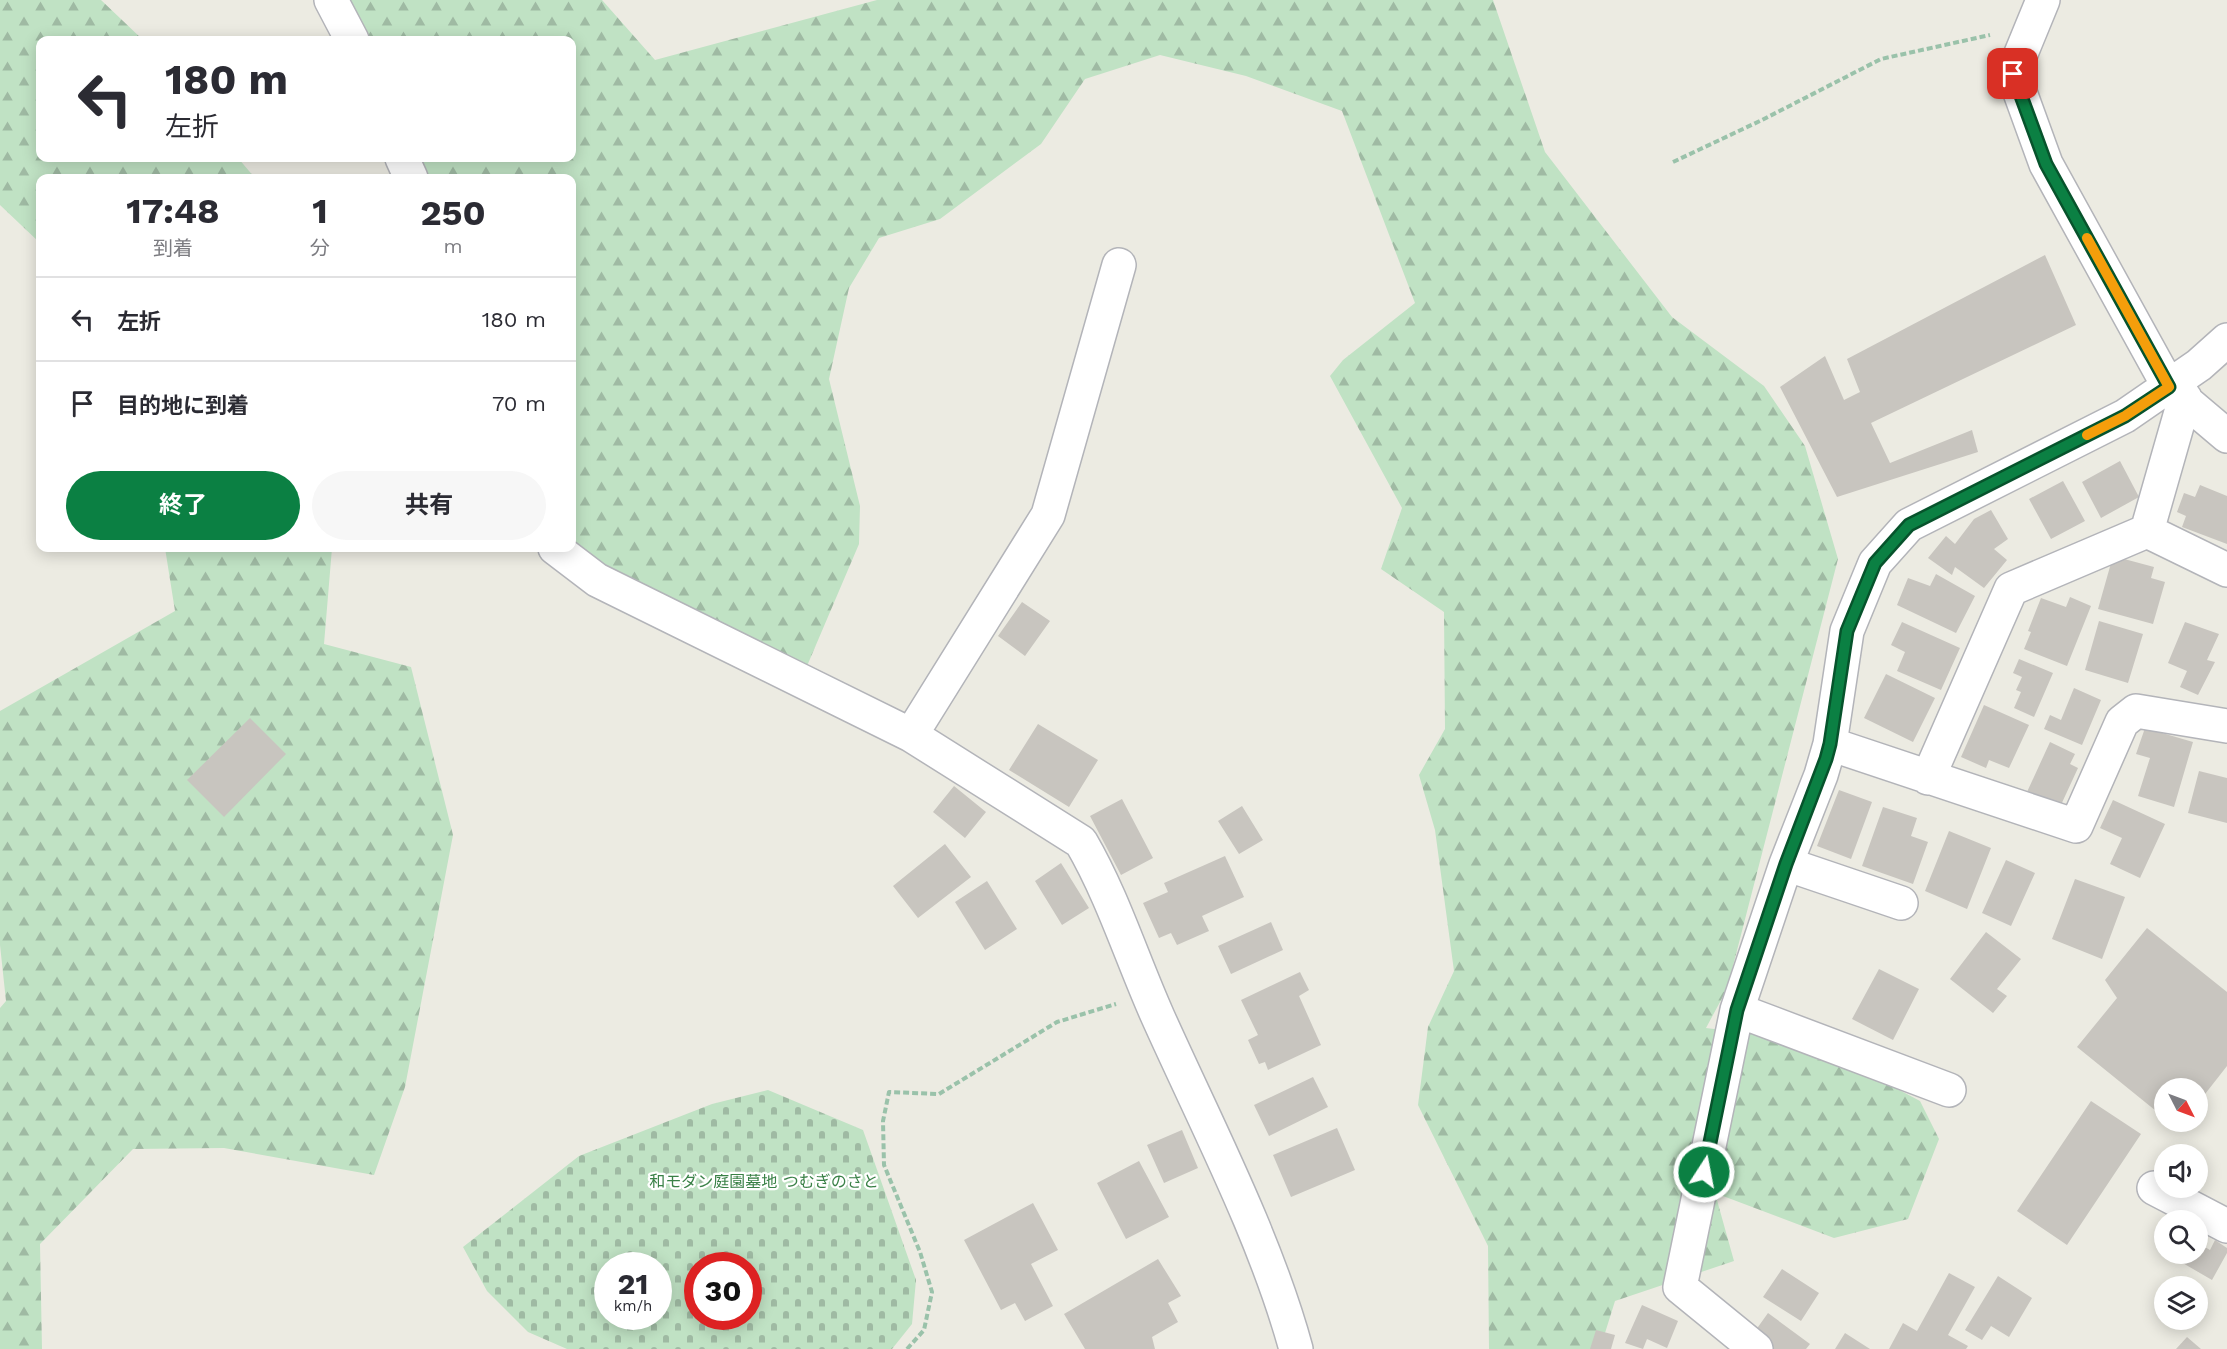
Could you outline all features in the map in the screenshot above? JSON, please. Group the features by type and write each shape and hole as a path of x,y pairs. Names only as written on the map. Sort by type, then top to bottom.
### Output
{"street":[{"path":"331,0 350,36"},
{"path":"2038,13 2013,74 2046,164 2177,393 2227,436"},
{"path":"911,735 1048,515 1119,265"},
{"path":"2147,531 2177,393 2199,365 2227,340"},
{"path":"1756,1349 1680,1287 1737,1010 1786,864 1821,775 1830,744 1847,631 1875,563 1909,525 2125,416 2177,393"},
{"path":"1928,778 2011,589 2147,531 2227,570"},
{"path":"560,552 597,580 911,735 1081,842 1094,864 1148,994 1244,1208 1287,1316 1296,1349"},
{"path":"1830,744 2076,826 2122,722 2136,711 2227,726"},
{"path":"1786,864 1901,903"},
{"path":"1737,1010 1949,1090"},
{"path":"2173,1198 2227,1226"}],"path":[{"path":"1673,162 1881,60 2038,13"},
{"path":"907,1349 924,1330 932,1292 920,1252 884,1165 883,1121 889,1092 939,1094 1057,1022 1148,994"}],"green space":[{"path":"0,0 101,0 139,36 36,36 36,162 241,162 252,174 36,174 36,239 0,205"},
{"path":"329,0 602,0 655,60 877,0 1493,0 1545,152 1672,317 1764,386 1805,446 1838,559 1727,989 1706,1028 1785,1038 1871,1075 1920,1101 1939,1139 1908,1219 1834,1238 1715,1193 1734,1261 1615,1301 1600,1349 1489,1349 1488,1246 1418,1105 1428,1027 1454,971 1435,830 1419,775 1445,729 1444,612 1381,569 1402,508 1330,376 1343,360 1415,303 1342,111 1246,76 1160,55 1085,79 1041,144 940,219 879,238 849,288 829,379 860,506 859,544 807,666 564,552 576,552 576,174 407,174 402,162 576,162 576,36 345,36"},
{"path":"166,552 332,552 324,644 411,667 453,835 405,1087 374,1175 224,1148 133,1149 40,1244 42,1349 0,1349 0,1008 6,1001 0,945 0,711 175,611"},
{"name":"和モダン庭園墓地 つむぎのさと","path":"768,1090 863,1130 916,1280 912,1324 892,1349 567,1349 528,1332 487,1291 463,1247 579,1156 712,1104"}],"building":[{"path":"2045,255 2076,325 1871,423 1890,463 1972,430 1978,452 1837,497 1780,387 1825,356 1844,400 1860,392 1847,359"},
{"path":"2120,461 2139,497 2101,518 2082,482"},
{"path":"2063,481 2085,521 2051,539 2029,499"},
{"path":"2200,485 2227,496 2227,544 2182,527 2186,516 2177,512 2184,493 2195,497"},
{"path":"1991,510 2008,539 1994,549 2007,560 1984,588 1955,567 1952,575 1928,558 1946,536 1955,544 1974,519"},
{"path":"2113,556 2154,567 2151,578 2165,582 2153,624 2098,609"},
{"path":"1936,574 1975,596 1956,633 1897,605 1908,578 1930,586"},
{"path":"2070,597 2091,606 2067,666 2024,649 2031,632 2028,631 2041,598 2066,607"},
{"path":"1022,602 1050,621 1025,656 998,636"},
{"path":"2099,621 2143,634 2128,683 2085,670"},
{"path":"1902,622 1960,648 1941,690 1897,671 1905,652 1891,645"},
{"path":"2185,622 2219,634 2207,660 2215,662 2198,695 2180,687 2187,671 2168,663"},
{"path":"2019,659 2053,673 2034,717 2014,708 2021,692 2016,690 2022,677 2013,673"},
{"path":"1886,674 1935,698 1913,742 1864,718"},
{"path":"2074,688 2101,700 2082,745 2044,729 2050,715 2061,720"},
{"path":"1984,705 2029,725 2009,768 1989,760 1986,768 1961,757"},
{"path":"250,718 286,754 224,817 187,780"},
{"path":"1038,724 1098,760 1069,807 1009,770"},
{"path":"2145,728 2193,742 2174,807 2138,796 2150,758 2136,754"},
{"path":"2050,742 2075,754 2070,764 2078,768 2060,807 2027,792"},
{"path":"2199,771 2227,778 2227,823 2188,813"},
{"path":"954,786 986,812 965,838 933,812"},
{"path":"1839,790 1872,802 1851,859 1817,846"},
{"path":"1122,799 1153,858 1121,875 1090,816"},
{"path":"2113,800 2165,824 2140,878 2110,864 2122,838 2100,828"},
{"path":"1242,806 1263,840 1239,854 1218,821"},
{"path":"1883,807 1917,818 1911,836 1928,842 1913,884 1862,866"},
{"path":"1949,831 1991,848 1967,909 1925,891"},
{"path":"945,844 971,877 918,918 893,886"},
{"path":"1225,856 1244,897 1202,916 1209,931 1177,945 1171,933 1159,938 1143,903 1168,892 1164,883"},
{"path":"2006,860 2035,873 2011,926 1982,913"},
{"path":"1061,863 1089,908 1062,925 1035,881"},
{"path":"2075,879 2125,897 2102,959 2052,939"},
{"path":"987,881 1017,929 985,950 955,902"},
{"path":"1271,922 1283,950 1231,974 1218,946"},
{"path":"2147,928 2227,992 2227,1066 2208,1090 2208,1078 2154,1078 2154,1109 2077,1047 2117,998 2105,980"},
{"path":"1986,932 2021,959 1997,989 2007,996 1993,1013 1950,979"},
{"path":"1879,969 1919,989 1893,1040 1852,1019"},
{"path":"1300,972 1309,990 1299,996 1321,1045 1268,1070 1265,1062 1259,1064 1248,1040 1258,1035 1241,1000"},
{"path":"1313,1077 1328,1107 1269,1136 1254,1105"},
{"path":"2091,1101 2141,1134 2067,1245 2017,1211"},
{"path":"1337,1128 1355,1170 1291,1197 1273,1155"},
{"path":"1182,1130 1198,1168 1164,1183 1147,1145"},
{"path":"1139,1161 1169,1217 1126,1239 1097,1183"},
{"path":"1033,1203 1058,1250 1031,1264 1053,1306 1025,1321 1015,1303 1001,1310 964,1240"},
{"path":"2215,1240 2227,1248 2227,1253 2212,1280 2184,1264 2208,1264 2208,1249 2210,1250"},
{"path":"1158,1259 1181,1296 1168,1303 1178,1322 1152,1337 1155,1349 1085,1349 1064,1314"},
{"path":"1782,1269 1819,1293 1801,1321 1763,1297"},
{"path":"1949,1273 1975,1287 1948,1335 1968,1346 1966,1349 1889,1349 1903,1323 1917,1331"},
{"path":"1998,1276 2032,1298 2009,1337 1991,1326 1982,1340 1965,1330"},
{"path":"1642,1305 1678,1321 1667,1348 1647,1339 1643,1349 1625,1343"},
{"path":"1768,1313 1810,1344 1806,1349 1774,1349 1753,1334"},
{"path":"1596,1330 1615,1335 1611,1349 1590,1349"},
{"path":"1845,1333 1870,1349 1835,1349"},
{"path":"2187,1337 2201,1349 2176,1349"}],"slow traffic":[{"path":"2087,238 2169,387 2125,416 2087,435"}],"route":[{"path":"1704,1172 1737,1010 1786,864 1826,759 1847,631 1875,563 1909,525 2125,416 2169,387 2046,164 2013,74"}]}
